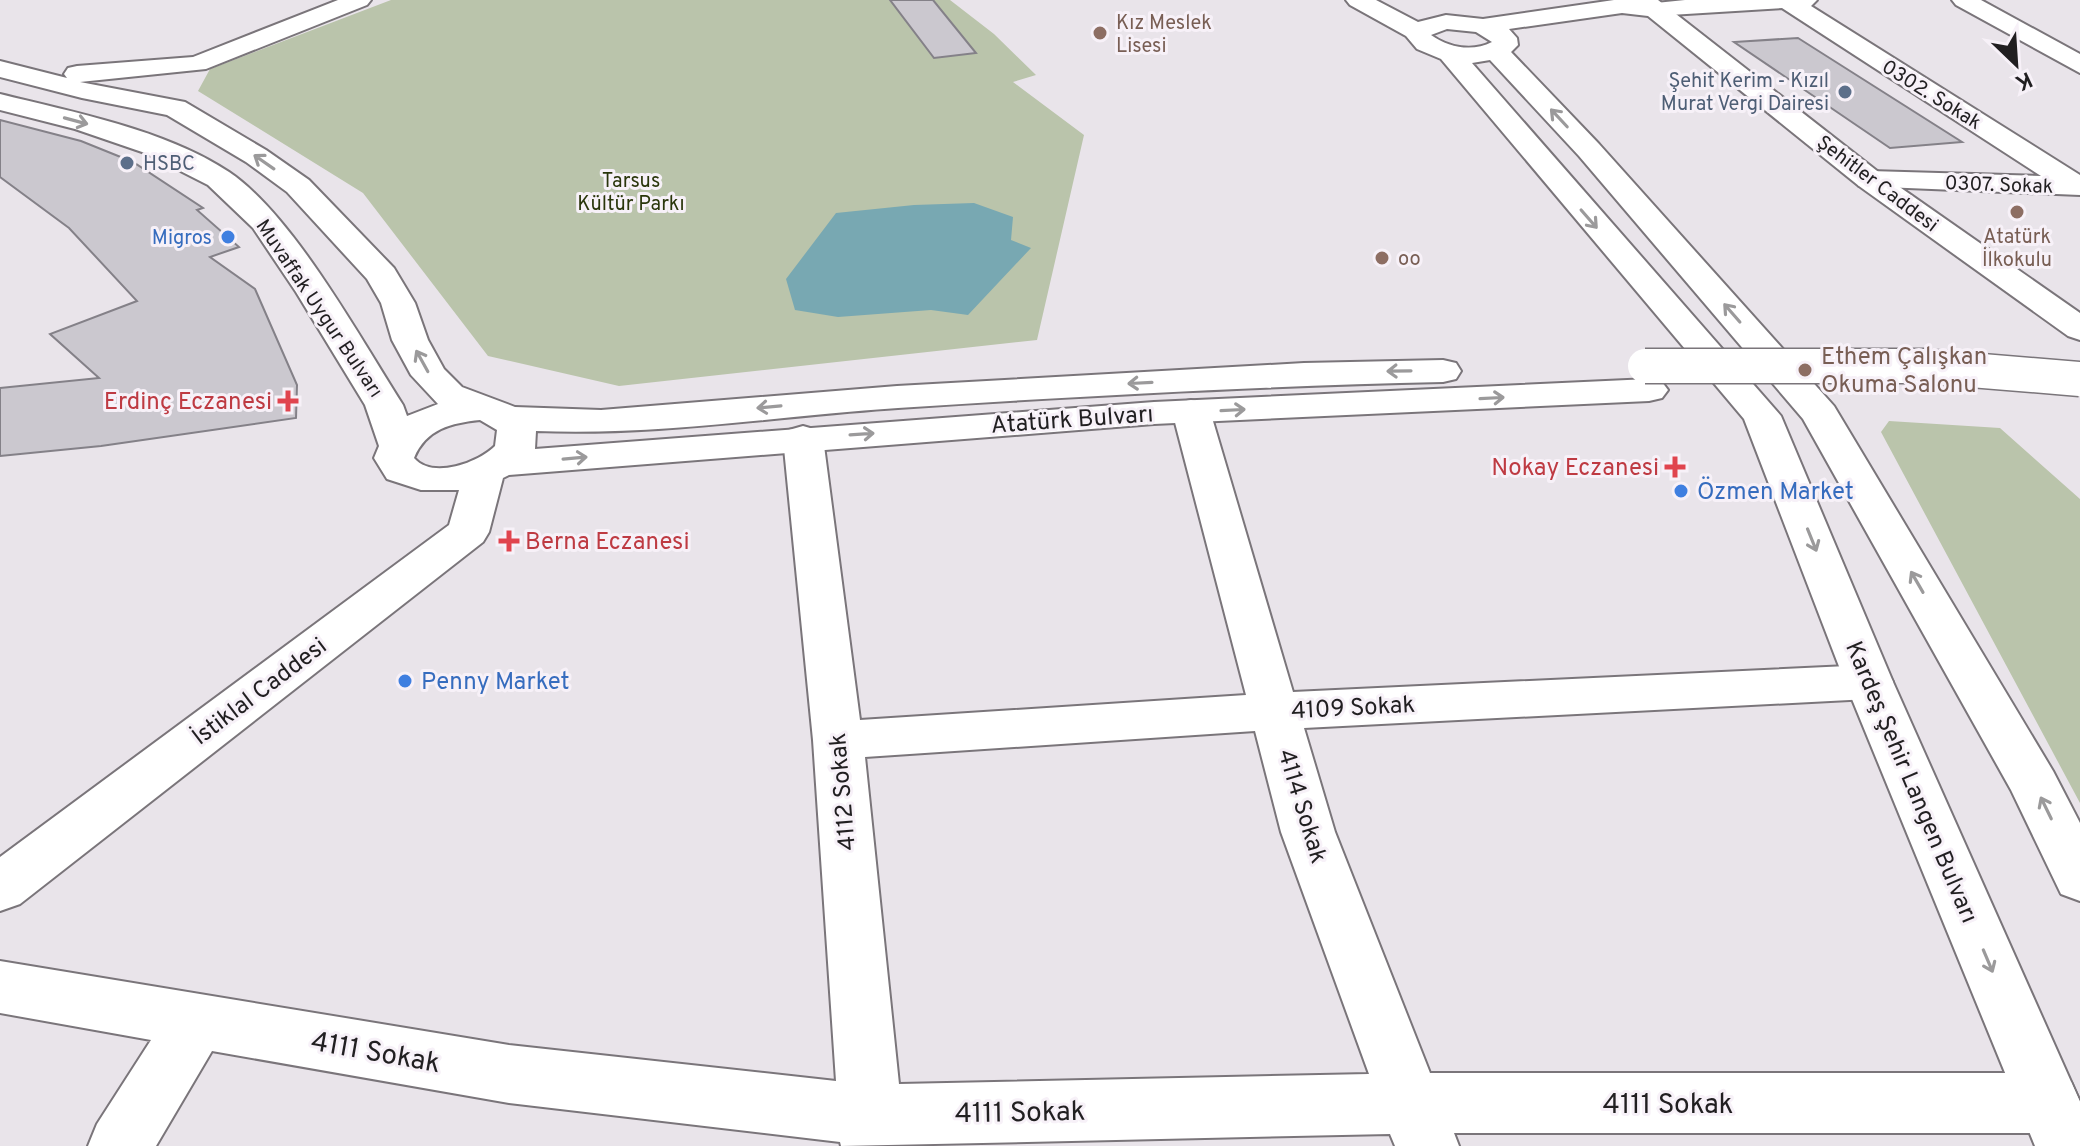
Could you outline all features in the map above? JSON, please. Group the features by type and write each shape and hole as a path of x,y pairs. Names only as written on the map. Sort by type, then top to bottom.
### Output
{"main road":[{"path":"35,77 197,64 359,0"},
{"path":"1358,0 1463,29 1636,18 1648,5 1796,1"},
{"path":"1400,0 1463,29 1589,150 1820,414 2035,785 2080,878"},
{"path":"1463,29 1483,0"},
{"path":"1964,0 2080,65"},
{"name":"0302. Sokak","path":"1796,1 2079,186"},
{"name":"Şehitler Caddesi","path":"1648,5 1870,180 2080,329"},
{"name":"Kardeş Şehir Langen Bulvarı","path":"1463,29 1762,416 1869,682 2058,1124"},
{"path":"175,108 197,64"},
{"path":"0,69 82,90 175,108 256,156 298,186 382,275 398,303 410,340 429,375 449,395 495,414"},
{"name":"Muvaffak Uygur Bulvarı","path":"0,102 85,123 155,147 219,179 265,222 384,405 397,444 393,456 397,467 407,475 443,481 491,468"},
{"name":"0307. Sokak","path":"1870,180 2079,186"},
{"path":"1647,378 1922,366 2080,379"},
{"name":"Atatürk Bulvarı","path":"495,414 601,422 897,397 1304,374 1647,378"},
{"path":"1647,378 1937,390 2080,404"},
{"name":"Atatürk Bulvarı","path":"491,468 803,438 1647,378"},
{"path":"397,444 407,433 431,419 461,410 495,414"},
{"name":"4114 Sokak","path":"1191,411 1308,832 1419,1124"},
{"name":"İstiklal Caddesi","path":"0,887 468,532 491,468 517,445 517,426 495,414"},
{"name":"4112 Sokak","path":"803,438 838,740 871,1130"},
{"name":"4109 Sokak","path":"838,740 1274,711 1869,682"},
{"name":"4111 Sokak","path":"0,987 509,1074 871,1130 1419,1124 2058,1124"},
{"path":"120,1146 197,1021"}],"green space":[{"name":"Tarsus Kültür Parkı","path":"391,0 950,0 994,34 1036,75 1013,82 1084,135 1037,340 619,386 488,356 363,193 198,91 210,69"},
{"path":"1889,421 2000,428 2080,499 2080,803 1881,432"}],"water":[{"path":"974,203 1013,217 1011,240 1031,248 968,315 931,310 838,317 795,310 786,279 836,213"}],"building":[{"path":"890,0 933,0 976,53 934,58"},
{"name":"Şehit Kerim - Kızıl Murat Vergi Dairesi","path":"1798,38 1962,142 1890,148 1734,42"},
{"path":"0,120 81,141 133,162 203,208 197,210 239,247 210,257 255,289 297,385 296,418 101,446 0,456 0,388 99,378 50,334 137,301 69,228 0,177"}],"place":[{"name":"Kız Meslek Lisesi","path":"1100,33"},
{"name":"Şehit Kerim - Kızıl Murat Vergi Dairesi","path":"1845,92"},
{"name":"HSBC","path":"127,163"},
{"name":"Atatürk İlkokulu","path":"2017,212"},
{"name":"Migros","path":"228,237"},
{"name":"oo","path":"1382,258"},
{"name":"Ethem Çalışkan Okuma Salonu","path":"1805,370"},
{"name":"Erdinç Eczanesi","path":"288,401"},
{"name":"Nokay Eczanesi","path":"1675,467"},
{"name":"Özmen Market","path":"1681,491"},
{"name":"Berna Eczanesi","path":"509,541"},
{"name":"Penny Market","path":"405,681"}]}
